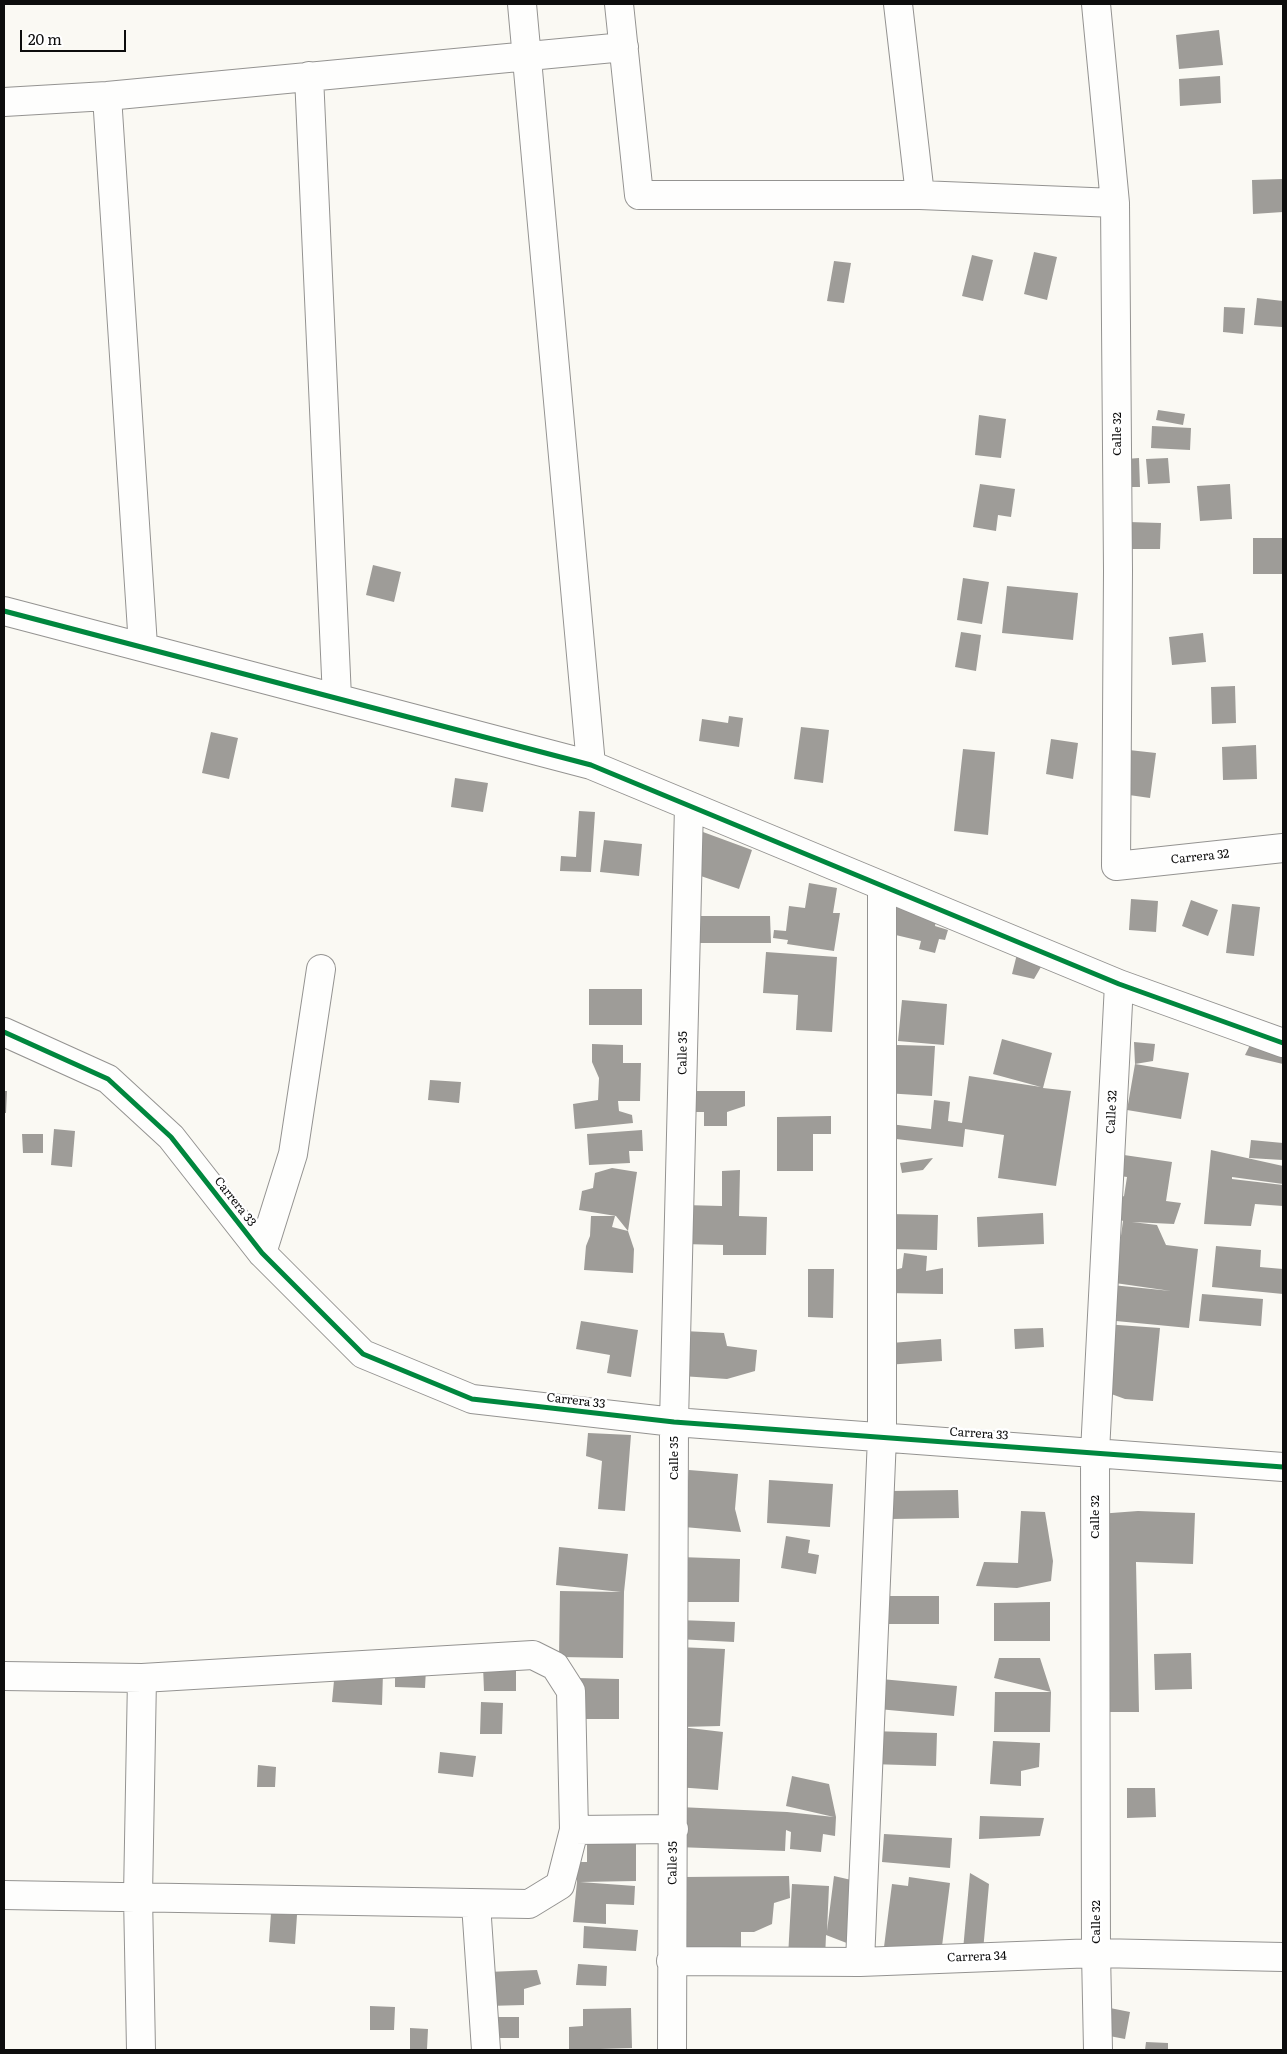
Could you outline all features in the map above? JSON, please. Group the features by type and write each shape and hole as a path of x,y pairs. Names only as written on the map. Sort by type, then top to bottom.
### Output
{"street":[{"path":"522,4 537,56 591,765"},
{"path":"619,4 638,195 920,195 1115,203"},
{"path":"898,4 920,195"},
{"name":"Calle 32","path":"1096,4 1115,203 1118,561 1116,866"},
{"path":"4,102 108,96 624,47"},
{"path":"310,76 337,698"},
{"path":"108,96 143,646"},
{"path":"4,611 591,765 1118,984 1283,1043"},
{"name":"Calle 35","path":"672,2050 674,1422 689,806"},
{"name":"Carrera 32","path":"1116,866 1283,848"},
{"path":"860,1962 882,1437 882,886"},
{"path":"262,1253 293,1154 322,969"},
{"name":"Calle 32","path":"1098,2050 1096,1953 1095,1452 1118,984"},
{"name":"Carrera 33","path":"4,1032 108,1079 171,1137 262,1253 363,1354 472,1398 674,1422 1283,1467"},
{"path":"4,1676 142,1678 532,1655 555,1666 571,1691 574,1830 560,1885 529,1904 138,1896 4,1896"},
{"path":"141,2050 138,1896 142,1678"},
{"path":"574,1830 674,1829"},
{"path":"476,1904 486,2050"},
{"name":"Carrera 34","path":"672,1961 860,1962 1096,1953 1283,1957"}],"building":[{"path":"1219,30 1223,65 1179,69 1176,35"},
{"path":"1220,76 1221,103 1180,106 1179,79"},
{"path":"1283,179 1283,212 1253,214 1252,180"},
{"path":"1034,252 1057,257 1047,300 1024,294"},
{"path":"972,255 993,260 983,301 962,296"},
{"path":"834,261 851,263 844,303 827,301"},
{"path":"1257,298 1283,301 1282,327 1254,325"},
{"path":"1224,307 1245,308 1243,334 1223,332"},
{"path":"1158,410 1185,414 1183,425 1156,420"},
{"path":"979,415 1006,419 1001,458 975,455"},
{"path":"1152,426 1191,428 1190,450 1151,448"},
{"path":"1139,458 1140,487 1127,487 1126,459"},
{"path":"1168,458 1170,483 1148,484 1146,459"},
{"path":"980,484 1015,489 1011,517 998,515 996,531 973,527"},
{"path":"1230,484 1232,519 1200,521 1197,486"},
{"path":"1129,522 1161,523 1160,549 1128,549"},
{"path":"1253,538 1283,538 1283,574 1253,574"},
{"path":"373,565 401,572 394,602 366,595"},
{"path":"963,578 989,582 982,624 957,620"},
{"path":"1007,586 1078,593 1073,640 1002,633"},
{"path":"961,632 981,635 976,671 955,667"},
{"path":"1203,633 1206,662 1172,665 1169,637"},
{"path":"1235,686 1236,723 1212,724 1211,687"},
{"path":"729,716 743,718 739,747 699,741 702,719 728,723"},
{"path":"801,727 829,730 823,783 794,779"},
{"path":"211,732 238,738 229,779 202,773"},
{"path":"1051,739 1078,743 1073,779 1046,774"},
{"path":"1256,745 1257,779 1223,780 1222,747"},
{"path":"963,749 995,752 988,835 954,831"},
{"path":"1129,750 1156,753 1150,798 1129,795 1131,774 1126,774"},
{"path":"455,778 488,783 483,812 451,807"},
{"path":"579,811 595,812 591,872 560,871 561,856 576,857"},
{"path":"703,832 752,850 739,889 689,872"},
{"path":"604,840 642,844 639,876 600,872"},
{"path":"809,883 837,888 833,913 840,913 834,951 787,944 788,940 773,938 774,930 786,931 789,906 805,908"},
{"path":"1131,899 1158,901 1156,932 1129,930"},
{"path":"1191,900 1218,910 1208,936 1182,926"},
{"path":"890,903 937,915 935,926 948,930 945,940 939,939 935,953 919,949 921,941 883,932"},
{"path":"1232,904 1260,907 1254,956 1226,953"},
{"path":"693,916 770,916 771,943 693,943"},
{"path":"766,952 837,957 832,1032 796,1030 798,995 763,993"},
{"path":"1017,954 1045,960 1034,979 1012,974"},
{"path":"589,989 642,989 642,1025 589,1025"},
{"path":"902,1000 947,1004 944,1045 898,1041"},
{"path":"1002,1039 1052,1053 1043,1088 1071,1091 1056,1186 998,1178 1004,1135 965,1129 963,1147 888,1138 890,1124 931,1129 934,1100 950,1102 948,1121 962,1123 969,1076 1041,1087 993,1074"},
{"path":"1253,1039 1283,1047 1283,1064 1245,1055"},
{"path":"1134,1042 1155,1044 1153,1061 1135,1064"},
{"path":"592,1044 623,1045 623,1063 641,1063 640,1101 618,1101 619,1111 632,1115 633,1123 575,1129 573,1104 598,1100 599,1078 592,1062"},
{"path":"897,1045 935,1046 932,1096 885,1093 886,1071 896,1071"},
{"path":"1135,1064 1189,1073 1181,1119 1127,1110"},
{"path":"430,1080 461,1082 459,1103 428,1100"},
{"path":"4,1091 7,1091 6,1113 4,1113"},
{"path":"689,1091 745,1091 745,1106 727,1112 727,1126 704,1126 704,1112 688,1112"},
{"path":"831,1116 831,1134 813,1134 813,1171 777,1171 777,1117"},
{"path":"54,1129 75,1131 72,1167 51,1165"},
{"path":"642,1130 643,1151 629,1151 630,1163 589,1165 587,1134"},
{"path":"22,1134 43,1134 43,1153 23,1153"},
{"path":"1251,1140 1283,1143 1283,1160 1249,1158"},
{"path":"1211,1150 1283,1166 1283,1184 1232,1177 1232,1179 1283,1185 1283,1206 1255,1204 1251,1226 1204,1224"},
{"path":"1124,1155 1172,1162 1166,1201 1181,1203 1174,1224 1132,1222 1157,1225 1166,1245 1198,1249 1189,1328 1116,1321 1117,1313 1110,1304 1112,1285 1171,1291 1115,1283 1110,1242 1120,1243 1123,1221 1114,1216 1116,1200 1124,1196 1127,1177 1120,1176"},
{"path":"933,1158 923,1170 902,1173 900,1163"},
{"path":"612,1168 637,1172 628,1231 616,1216 579,1210 582,1191 593,1188 595,1173"},
{"path":"740,1170 739,1216 767,1217 766,1255 723,1255 723,1245 683,1244 684,1205 722,1206 722,1171"},
{"path":"1043,1213 1044,1244 978,1247 977,1217"},
{"path":"889,1214 938,1215 937,1250 889,1249"},
{"path":"591,1216 615,1216 612,1227 628,1231 634,1249 633,1273 584,1270 586,1246 590,1236"},
{"path":"1216,1246 1261,1250 1260,1267 1283,1269 1283,1294 1212,1287"},
{"path":"904,1253 927,1256 926,1271 943,1268 943,1294 887,1293 887,1272 902,1268"},
{"path":"808,1269 834,1269 833,1318 808,1317"},
{"path":"1202,1294 1263,1299 1261,1326 1199,1321"},
{"path":"581,1321 638,1330 631,1377 607,1373 610,1355 576,1349"},
{"path":"1104,1324 1160,1328 1153,1401 1125,1399 1103,1391"},
{"path":"1043,1328 1044,1347 1015,1349 1014,1329"},
{"path":"684,1331 724,1333 727,1346 757,1350 755,1371 727,1379 681,1376"},
{"path":"941,1339 942,1361 886,1365 891,1343"},
{"path":"588,1433 631,1435 625,1511 598,1509 602,1461 586,1456"},
{"path":"689,1470 738,1474 735,1509 741,1532 684,1527"},
{"path":"769,1480 833,1484 830,1527 767,1523"},
{"path":"958,1490 959,1518 890,1519 890,1491"},
{"path":"1021,1511 1045,1512 1053,1561 1051,1581 1017,1588 976,1586 984,1562 1018,1563"},
{"path":"1138,1511 1195,1513 1193,1564 1136,1562 1139,1712 1096,1712 1098,1514"},
{"path":"786,1536 810,1540 808,1553 819,1555 816,1574 781,1568"},
{"path":"559,1547 628,1554 624,1592 623,1658 559,1657 560,1591 621,1592 556,1585"},
{"path":"679,1557 740,1559 739,1602 678,1602"},
{"path":"877,1596 939,1596 939,1624 877,1624"},
{"path":"1050,1602 1050,1641 994,1641 994,1603"},
{"path":"678,1620 735,1622 734,1642 677,1639"},
{"path":"678,1647 725,1649 720,1726 681,1727"},
{"path":"1191,1653 1192,1689 1155,1690 1154,1654"},
{"path":"999,1658 1040,1658 1051,1692 994,1678"},
{"path":"483,1666 516,1666 516,1691 484,1691"},
{"path":"395,1668 426,1669 425,1688 395,1687"},
{"path":"335,1670 383,1673 382,1705 332,1702"},
{"path":"577,1678 619,1679 619,1719 577,1719"},
{"path":"881,1679 957,1686 954,1716 878,1709"},
{"path":"995,1692 1051,1692 1050,1732 994,1732"},
{"path":"481,1702 503,1703 502,1734 480,1734"},
{"path":"681,1727 723,1732 718,1790 676,1787"},
{"path":"871,1731 937,1733 936,1766 870,1764"},
{"path":"993,1741 1040,1743 1039,1767 1021,1771 1021,1786 990,1784"},
{"path":"440,1752 476,1756 473,1777 438,1773"},
{"path":"258,1765 276,1767 275,1787 257,1787"},
{"path":"792,1776 829,1784 836,1817 835,1836 823,1834 821,1852 790,1849 791,1832 786,1830 785,1851 677,1847 679,1807 787,1812 834,1817 786,1806"},
{"path":"1127,1788 1155,1788 1156,1817 1127,1818"},
{"path":"980,1816 1044,1818 1040,1836 979,1839"},
{"path":"884,1834 952,1838 950,1868 882,1862"},
{"path":"587,1840 636,1840 636,1881 580,1882 635,1886 634,1905 606,1904 606,1924 573,1922 577,1862 587,1862"},
{"path":"970,1873 989,1884 983,1951 963,1950"},
{"path":"789,1876 790,1898 774,1903 772,1924 754,1932 741,1932 741,1951 685,1953 685,1877"},
{"path":"834,1876 860,1882 857,1947 826,1935 825,1959 788,1957 792,1884 829,1886 827,1931"},
{"path":"909,1877 950,1883 941,1954 884,1947 892,1884 908,1886"},
{"path":"271,1913 297,1915 295,1944 269,1942"},
{"path":"584,1926 638,1930 636,1951 583,1948"},
{"path":"578,1964 607,1966 606,1986 576,1985"},
{"path":"537,1970 541,1984 524,1989 524,2005 487,2006 487,1972"},
{"path":"370,2006 395,2007 394,2030 370,2030"},
{"path":"1105,2007 1130,2012 1125,2039 1099,2034"},
{"path":"631,2008 632,2048 569,2050 569,2027 583,2026 583,2009"},
{"path":"488,2017 519,2017 519,2038 488,2038"},
{"path":"410,2028 428,2029 427,2049 410,2049"},
{"path":"1146,2042 1168,2043 1168,2050 1145,2050"}],"cycle path":[{"path":"4,611 591,765 1119,984 1283,1043"},
{"path":"4,1032 108,1079 171,1137 262,1253 363,1354 472,1399 674,1422 1283,1467"}]}
